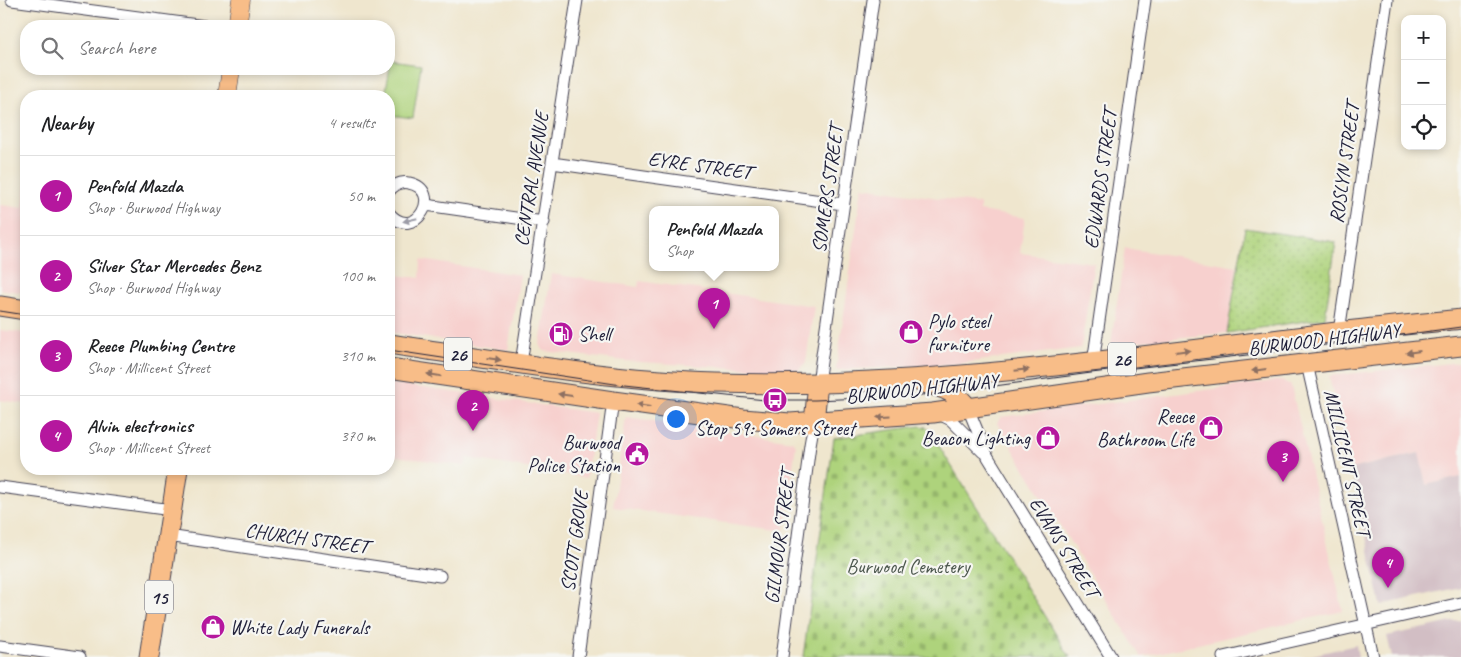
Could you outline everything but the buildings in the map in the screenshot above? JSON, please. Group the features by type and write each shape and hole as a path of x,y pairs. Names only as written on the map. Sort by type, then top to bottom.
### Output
{"highway":[{"path":"0,306 20,309"},
{"name":"BURWOOD HIGHWAY","path":"395,345 616,377 717,383 818,383 957,376 1461,319"},
{"name":"BURWOOD HIGHWAY","path":"395,369 516,388 790,424 933,413 1089,390 1461,346"},
{"path":"1089,390 1093,362"},
{"path":"516,388 521,363"},
{"path":"613,401 616,377"},
{"path":"903,380 926,384 950,392 968,408"},
{"path":"814,422 818,383"},
{"name":"15","path":"149,657 177,475"}],"main road":[{"path":"239,20 241,0"},
{"path":"228,90 230,75"}],"street":[{"path":"12,0 160,20"},
{"name":"CENTRAL AVENUE","path":"521,363 577,0"},
{"name":"SOMERS STREET","path":"818,383 873,0"},
{"name":"EDWARDS STREET","path":"1093,362 1145,0"},
{"name":"ROSLYN STREET","path":"1339,332 1387,0"},
{"name":"EYRE STREET","path":"552,163 844,204"},
{"path":"395,186 407,182 416,184 425,195 426,205 424,212 414,221 401,222 395,219"},
{"path":"426,205 544,222"},
{"name":"MILLICENT STREET","path":"1307,364 1373,657"},
{"name":"SCOTT GROVE","path":"578,657 613,401"},
{"name":"EVANS STREET","path":"968,408 988,457 1111,657"},
{"name":"EVANS STREET","path":"933,413 940,414 951,420 988,457"},
{"name":"GILMOUR STREET","path":"782,657 814,422"},
{"path":"0,487 172,510"},
{"name":"CHURCH STREET","path":"168,536 440,576"},
{"path":"1223,657 1461,603"},
{"path":"0,646 80,657"}],"shaded area":[{"path":"862,187 980,204 980,211 1025,218 1020,253 1094,263 1081,348 955,364 836,370"},
{"path":"0,205 20,208 20,292 0,289"},
{"path":"1125,248 1237,266 1227,333 1111,344"},
{"path":"421,260 520,275 508,350 395,333 395,275 420,278"},
{"path":"551,274 638,287 639,281 814,306 806,362 799,370 769,370 625,361 544,351 540,345"},
{"path":"0,330 20,332 20,403 0,400"},
{"path":"1461,362 1461,477 1426,485 1418,453 1351,469 1329,376"},
{"path":"1282,380 1291,386 1343,611 1141,657 997,423 1001,417"},
{"path":"395,384 596,413 586,478 467,458 465,466 395,456"},
{"path":"626,417 793,441 796,445 784,531 613,507"},
{"path":"1419,453 1426,485 1461,477 1461,587 1381,605 1351,469"},
{"path":"1461,620 1461,657 1392,657 1387,636"},
{"path":"1356,645 1358,657 1304,657"}],"green space":[{"path":"395,62 421,65 413,118 395,116 395,90 386,90 389,75 395,75"},
{"path":"1245,228 1336,242 1325,318 1227,333"},
{"name":"Burwood Cemetery","path":"920,426 926,427 929,430 1070,657 803,657 834,438"}],"tram line":[{"path":"0,311 20,314"},
{"path":"395,351 615,384 765,400 815,400 912,396 950,392 1461,327"}],"place":[{"name":"Penfold Mazda","path":"714,329"},
{"name":"Pylo steel furniture","path":"911,332"},
{"name":"Shell","path":"561,334"},
{"name":"Stop 59: Somers Street","path":"775,400"},
{"name":"Reece Bathroom Life","path":"1211,428"},
{"name":"Silver Star Mercedes Benz","path":"473,431"},
{"name":"Beacon Lighting","path":"1048,438"},
{"name":"Burwood Police Station","path":"637,454"},
{"name":"Reece Plumbing Centre","path":"1283,482"},
{"name":"Alvin electronics","path":"1388,588"},
{"name":"White Lady Funerals","path":"213,627"}]}
